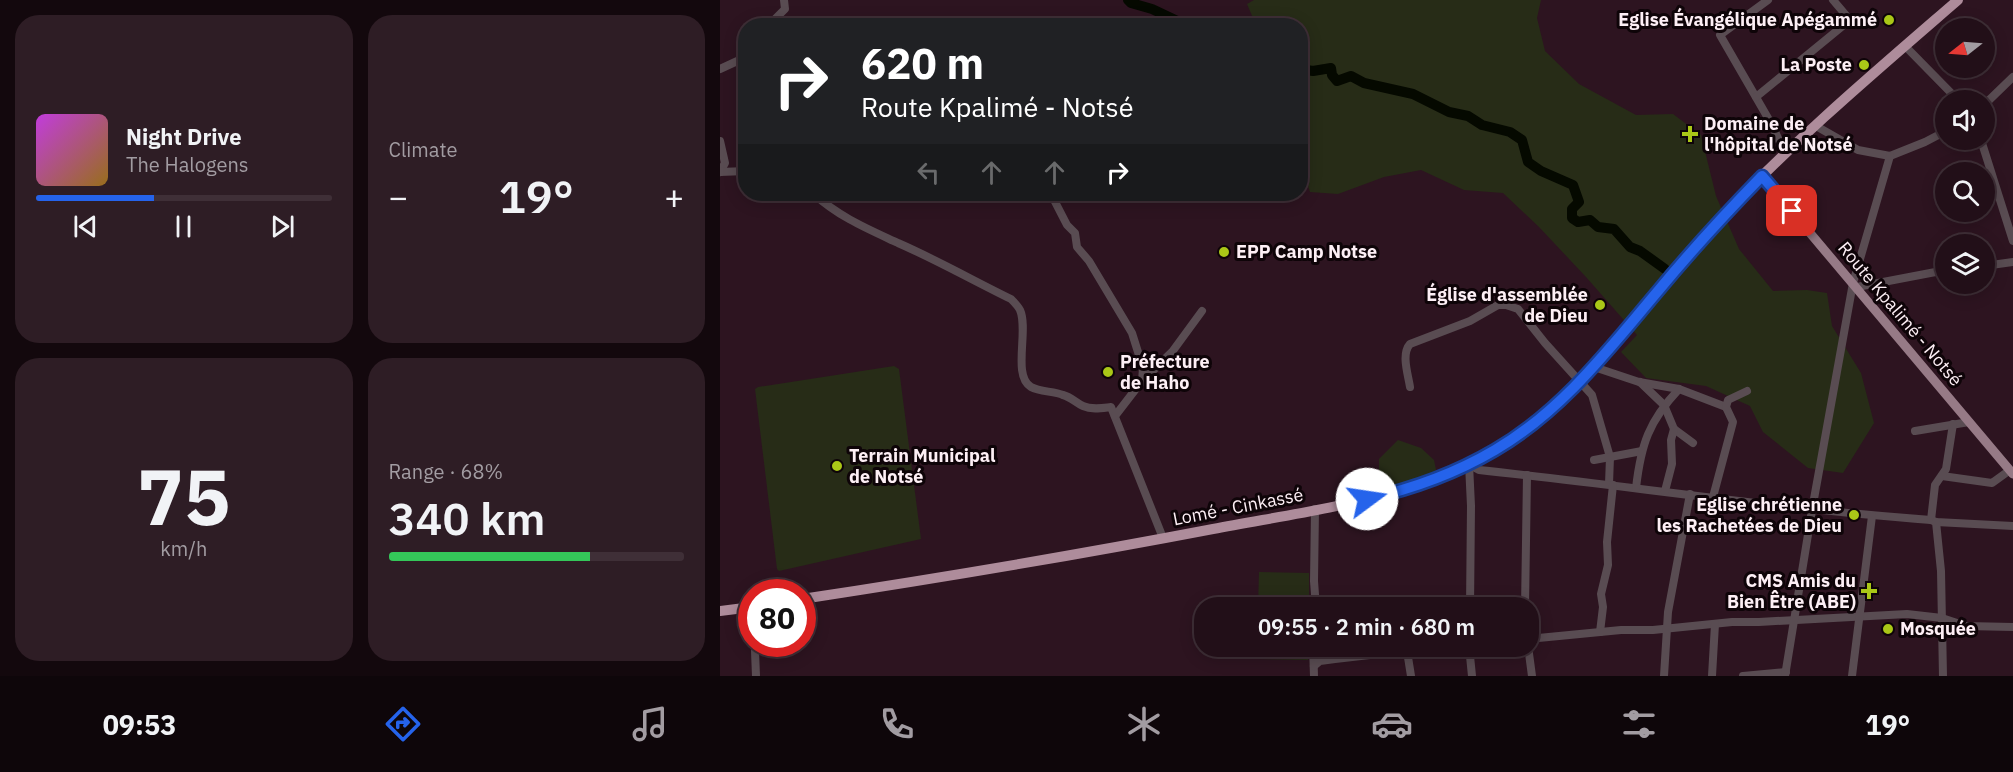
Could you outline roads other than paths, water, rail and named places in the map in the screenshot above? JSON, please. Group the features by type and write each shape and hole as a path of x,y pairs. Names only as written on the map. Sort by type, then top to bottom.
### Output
{"highway":[{"name":"Lomé - Cinkassé","path":"816,597 1022,564 1352,503 1410,488 1469,465 1519,435 1580,382 1697,245 1762,176 1958,0"},
{"path":"720,611 738,608"}],"main road":[{"name":"Route Kpalimé - Notsé","path":"1762,176 2011,472"}],"street":[{"path":"776,18 785,9 784,0"},
{"path":"1768,0 1720,35 1756,97 1785,154"},
{"path":"1756,97 1850,20 1833,0"},
{"path":"1905,46 1948,90"},
{"path":"720,69 738,61"},
{"path":"1995,94 2013,77"},
{"path":"1816,126 1858,150 1890,156 1935,137"},
{"path":"720,141 725,163 720,172"},
{"path":"1984,150 2013,241"},
{"path":"1743,676 1785,674 1812,510 1855,285 1890,156"},
{"path":"720,172 738,171"},
{"path":"822,201 864,228 1011,299 1020,311 1023,331 1024,378 1030,387 1062,394 1076,400 1080,405 1090,408 1111,407 1163,538"},
{"path":"1055,201 1067,225 1075,233 1077,247 1089,261 1132,333 1143,368 1142,381"},
{"path":"1995,264 2013,262"},
{"path":"1855,285 1935,272"},
{"path":"1410,387 1406,359 1407,348 1410,344 1470,321 1498,305 1506,305 1518,309 1592,395 1610,457 1611,485 1607,542 1608,565 1601,594 1603,606 1600,632"},
{"path":"1114,416 1142,381 1172,352 1202,311"},
{"path":"1594,367 1640,382 1678,389 1726,406"},
{"path":"1640,382 1664,405 1674,429 1693,443"},
{"path":"1636,488 1647,434 1664,405 1678,389"},
{"path":"1713,497 1733,422 1726,406 1728,400 1746,391"},
{"path":"1915,431 1969,422"},
{"path":"1943,676 1941,571 1934,521 1935,485 1946,470 1953,424"},
{"path":"1665,491 1671,464 1671,440 1674,429"},
{"path":"1594,460 1642,451"},
{"path":"1470,597 1469,465 1479,470 1812,510 2013,526"},
{"path":"1942,477 1992,483 2011,472"},
{"path":"1525,597 1527,475"},
{"path":"1664,676 1668,612 1690,494"},
{"path":"1315,509 1315,597"},
{"path":"1852,676 1872,516"},
{"path":"1539,638 1715,624 1907,614 1942,618 1966,626 2013,627"},
{"path":"1712,676 1715,624"},
{"path":"755,657 756,676"},
{"path":"1314,657 1314,676"},
{"path":"1314,666 1320,661 1355,657"},
{"path":"1408,657 1411,676"},
{"path":"1470,657 1472,676"},
{"path":"1529,657 1532,676"}],"waterway":[{"path":"1128,0 1171,18"},
{"path":"1308,70 1331,68 1332,75 1337,81 1351,76 1364,83 1413,94 1449,112 1468,116 1482,125 1510,132 1522,140 1528,162 1541,171 1573,185 1579,202 1572,209 1572,218 1578,222 1590,220 1598,227 1614,229 1630,247 1640,251 1665,269"}],"place":[{"name":"Eglise Évangélique Apégammé","path":"1889,20"},
{"name":"La Poste","path":"1864,65"},
{"name":"Domaine de l'hôpital de Notsé","path":"1690,134"},
{"name":"EPP Camp Notse","path":"1224,252"},
{"name":"Église d'assemblée de Dieu","path":"1600,305"},
{"name":"Préfecture de Haho","path":"1108,372"},
{"name":"Terrain Municipal de Notsé","path":"837,466"},
{"name":"Eglise chrétienne les Rachetées de Dieu","path":"1854,515"},
{"name":"CMS Amis du Bien Être (ABE)","path":"1869,591"},
{"name":"Mosquée","path":"1888,629"}]}
